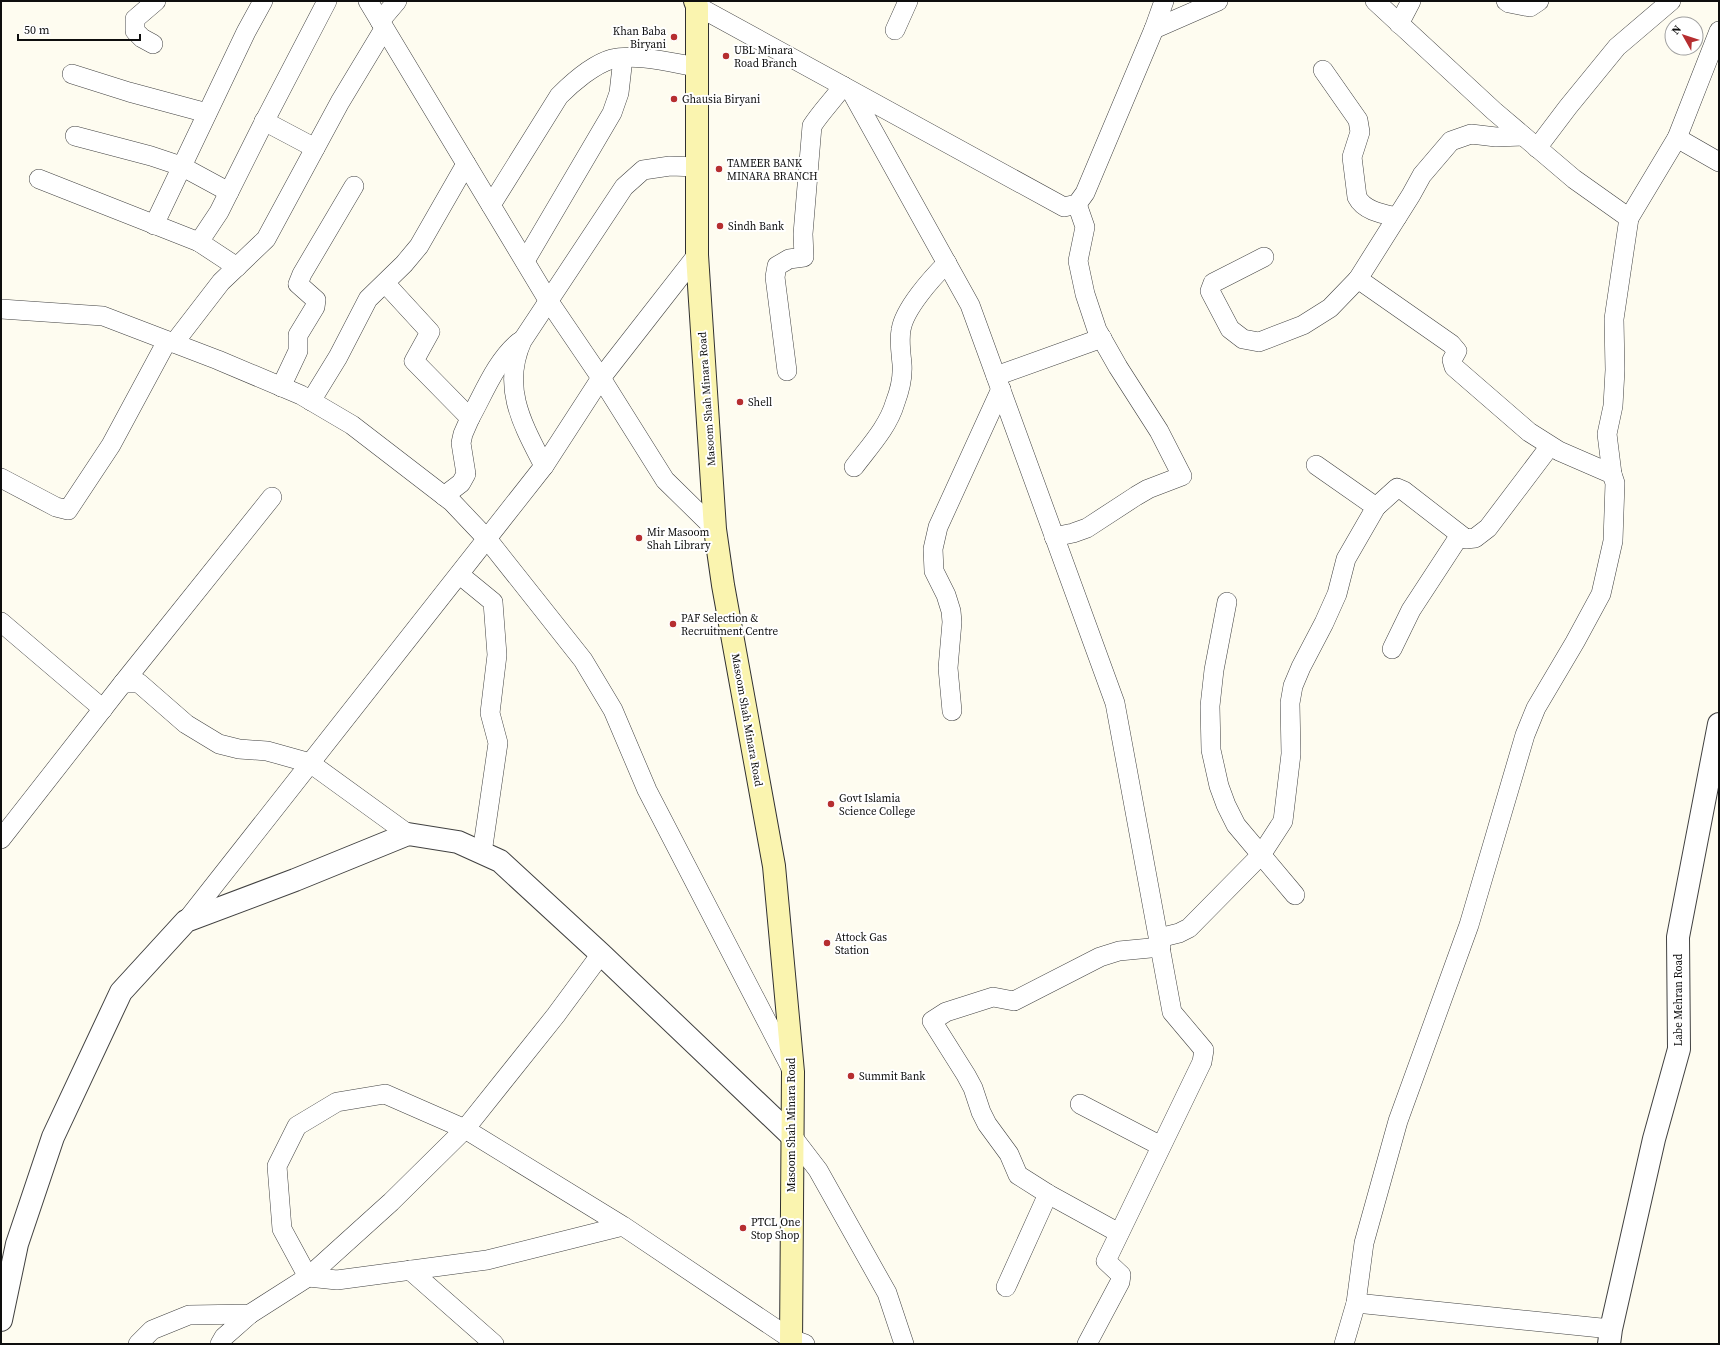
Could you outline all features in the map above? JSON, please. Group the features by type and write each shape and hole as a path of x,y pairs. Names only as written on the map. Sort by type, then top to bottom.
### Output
{"main road":[{"name":"Masoom Shah Minara Road","path":"696,4 698,167 697,255 715,529 723,585 774,866 793,1072 792,1136 796,1342"}],"street":[{"path":"153,44 142,38 135,31 135,20 156,1"},
{"path":"154,225 246,32 263,1"},
{"path":"199,242 219,212 264,121 327,1"},
{"path":"368,1 548,300 601,378 665,480 715,529"},
{"path":"1,478 56,507 68,510 111,446 170,342 221,282 266,239 382,25 397,1"},
{"path":"894,30 908,1"},
{"path":"696,4 1064,207 1077,204 1085,193 1154,29 1164,1"},
{"path":"1154,29 1218,1"},
{"path":"1375,1 1537,148 1574,179 1629,218"},
{"path":"1400,24 1411,1"},
{"path":"1506,1 1530,8 1539,1"},
{"path":"1537,148 1617,47 1671,1"},
{"path":"1344,1344 1356,1303 1364,1243 1398,1121 1469,925 1525,735 1536,708 1601,594 1613,541 1615,483 1612,474 1607,434 1613,406 1615,370 1614,319 1629,218 1677,138 1719,31"},
{"path":"525,261 612,113 619,93 623,58"},
{"path":"491,205 559,96 569,86 596,67 611,59 623,58 643,59 697,67"},
{"path":"1323,70 1358,120 1360,132 1352,157 1357,197 1360,202 1377,213 1397,217"},
{"path":"72,74 129,92 207,113"},
{"path":"847,88 970,304 1115,703 1172,1012 1204,1050 1202,1062 1106,1261 1121,1275 1120,1282 1087,1344"},
{"path":"787,371 775,277 777,266 789,259 804,257 803,234 812,126 826,108 847,88"},
{"path":"264,121 315,148"},
{"path":"1264,257 1213,283 1210,291 1230,329 1243,339 1259,342 1303,325 1330,308 1358,278 1422,175 1451,141 1471,134 1496,137 1523,136"},
{"path":"75,136 151,156 181,166 229,192"},
{"path":"1677,138 1719,162"},
{"path":"311,401 338,357 368,299 404,264 419,246 466,164"},
{"path":"544,466 523,425 513,394 516,354 522,342 548,300 624,187 643,170 670,166 698,167"},
{"path":"39,180 199,242 237,267"},
{"path":"281,387 298,351 298,335 315,307 316,300 298,284 302,274 354,186"},
{"path":"1054,537 1074,533 1087,528 1142,492 1182,476 1159,431 1118,367 1097,330 1085,294 1078,261 1085,227 1077,204"},
{"path":"1,1320 17,1244 53,1137 121,992 186,921 488,540 544,466 601,378 697,255"},
{"path":"854,467 884,426 895,404 901,385 901,331 904,320 927,284 947,263"},
{"path":"1358,278 1451,344 1456,351 1452,360 1454,367 1530,432 1550,446 1612,474"},
{"path":"385,283 430,332 414,361 470,418"},
{"path":"1,309 103,316 281,387 311,401 352,425 452,502 488,540 583,660 613,710 647,790 793,1072"},
{"path":"952,711 948,668 952,622 951,611 934,570 933,549 938,527 998,382 1102,338"},
{"path":"444,496 461,483 466,474 461,443 470,418 492,376 518,343 522,342"},
{"path":"1119,1233 1048,1194 1018,1175 1009,1154 980,1112 973,1088 966,1075 932,1021 946,1012 993,997 1014,1001 1100,957 1160,942 1189,928 1261,855 1283,821 1291,754 1290,703 1293,686 1337,594 1346,559 1376,507 1397,488 1404,491 1466,539 1475,538 1488,528 1550,446"},
{"path":"1316,465 1376,507"},
{"path":"1,839 103,708 272,497"},
{"path":"1392,648 1411,610 1460,535"},
{"path":"460,575 493,602 497,655 490,714 498,743 482,852"},
{"path":"1227,602 1214,670 1210,706 1211,750 1219,786 1236,825 1295,895"},
{"path":"1,622 103,708"},
{"path":"123,683 139,682 186,724 219,744 239,749 267,751 310,763 408,834 458,842 500,861 601,954 792,1136 818,1170 888,1293 904,1344"},
{"name":"Labe Mehran Road","path":"1610,1336 1654,1139 1679,1049 1678,938 1719,724"},
{"path":"186,921 295,880 408,834"},
{"path":"220,1344 224,1337 250,1314 308,1277 391,1202 465,1129 556,1015 601,954"},
{"path":"308,1277 282,1229 277,1166 298,1126 337,1102 385,1094 465,1129 623,1226 796,1342"},
{"path":"1080,1104 1162,1146"},
{"path":"1006,1287 1048,1194"},
{"path":"308,1277 337,1280 486,1260 623,1226"},
{"path":"410,1270 494,1344"},
{"path":"1356,1303 1610,1336"},
{"path":"138,1344 152,1330 189,1315 250,1314"}],"place":[{"name":"Khan Baba Biryani","path":"674,37"},
{"name":"UBL Minara Road Branch","path":"726,56"},
{"name":"Ghausia Biryani","path":"674,99"},
{"name":"TAMEER BANK MINARA BRANCH","path":"719,169"},
{"name":"Sindh Bank","path":"720,226"},
{"name":"Shell","path":"740,402"},
{"name":"Mir Masoom Shah Library","path":"639,538"},
{"name":"PAF Selection & Recruitment Centre","path":"673,624"},
{"name":"Govt Islamia Science College","path":"831,804"},
{"name":"Attock Gas Station","path":"827,943"},
{"name":"Summit Bank","path":"851,1076"},
{"name":"PTCL One Stop Shop","path":"743,1228"}]}
